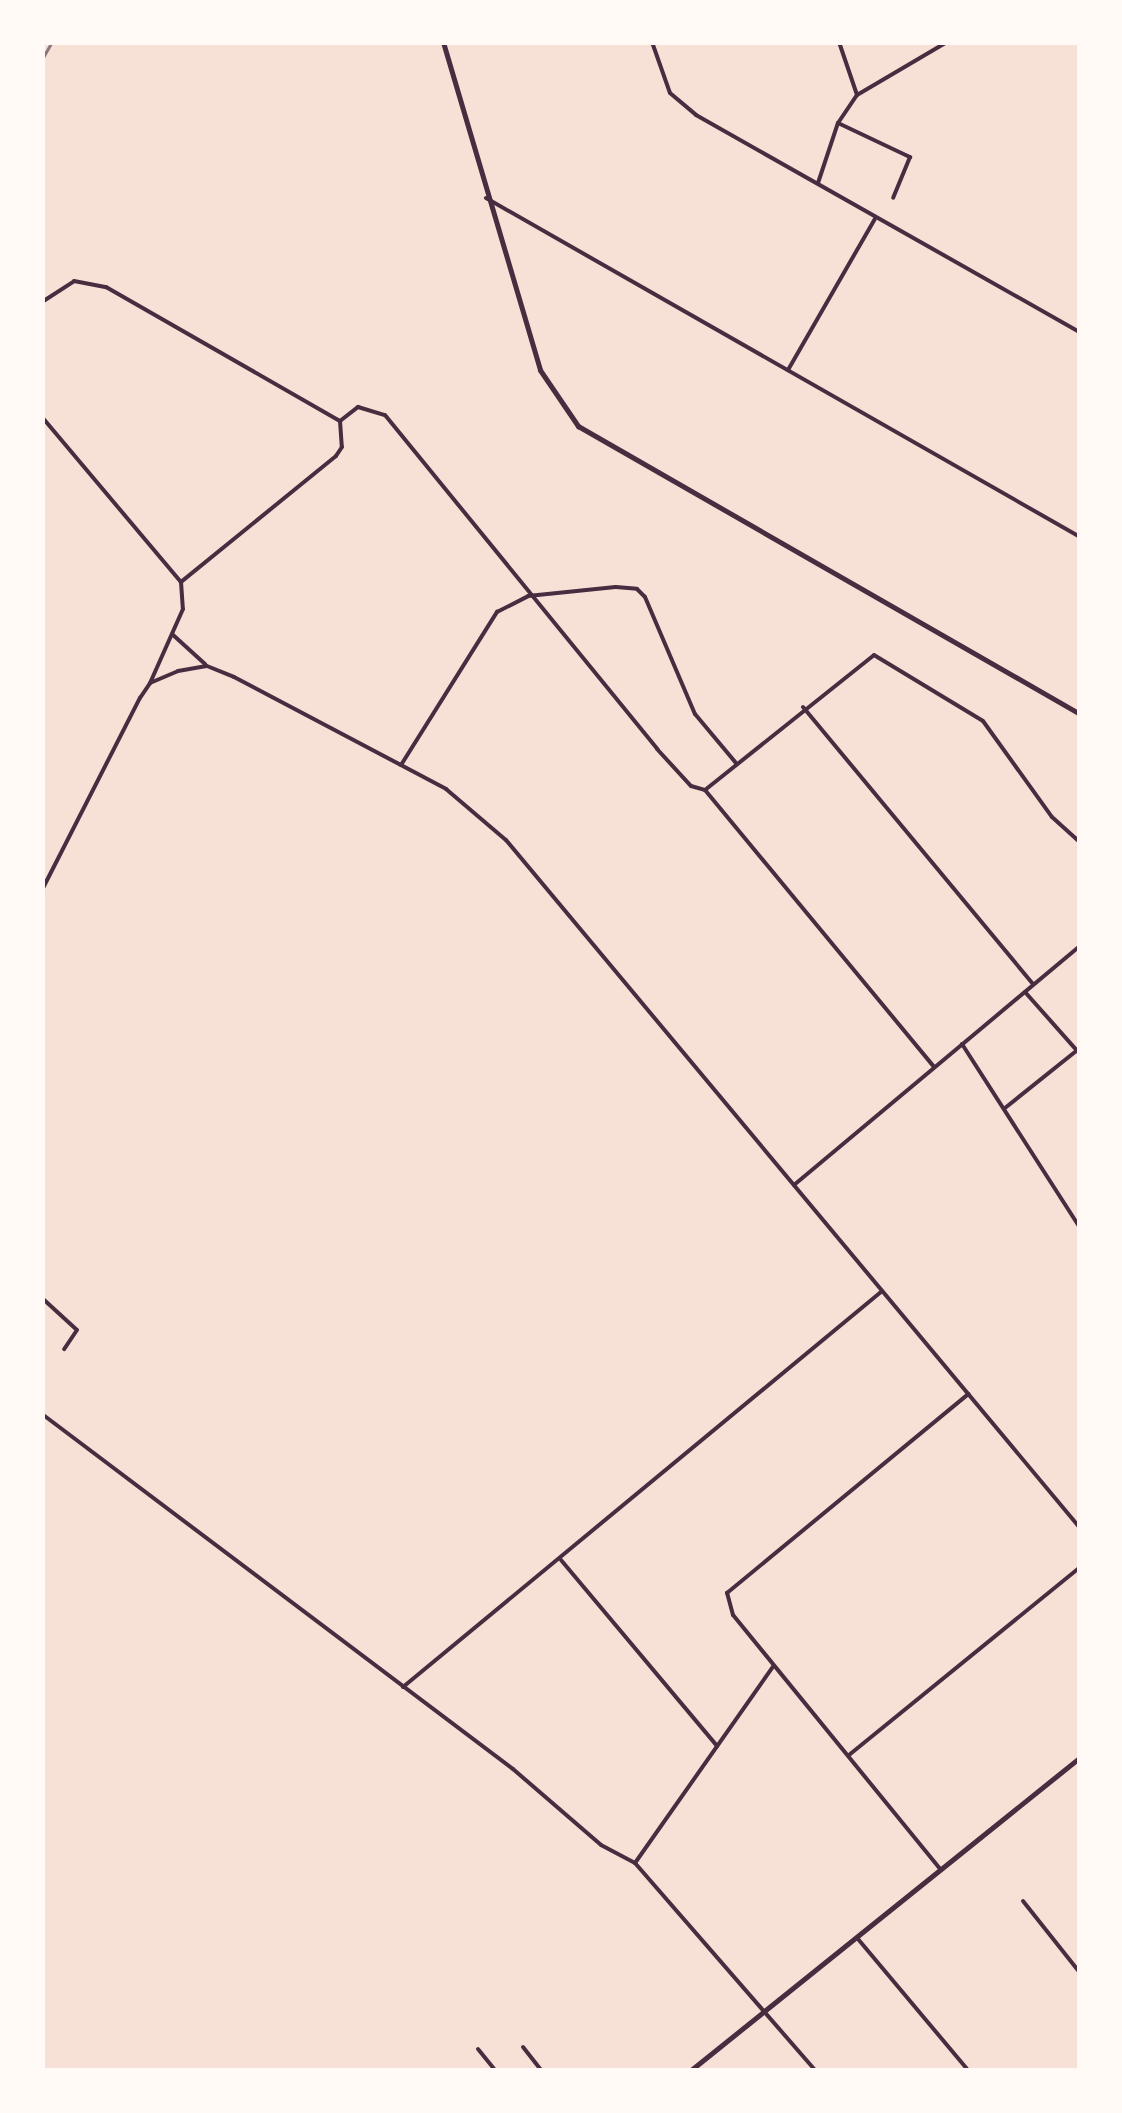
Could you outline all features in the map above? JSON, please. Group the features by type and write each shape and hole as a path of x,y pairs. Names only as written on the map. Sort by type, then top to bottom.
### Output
{"street":[{"path":"442,42 540,370 578,426 1080,714"},
{"path":"652,42 661,74 682,105 1080,332"},
{"path":"839,42 857,95"},
{"path":"818,183 838,123 857,95 947,42"},
{"path":"838,123 910,157 893,198"},
{"path":"486,198 1080,537"},
{"path":"788,370 876,216"},
{"path":"42,302 74,281 106,287 340,422"},
{"path":"340,422 358,407 385,415 528,596 682,778 705,790 934,1067"},
{"path":"42,417 181,582 183,609 150,684 42,890"},
{"path":"181,582 336,456 342,447 340,422"},
{"path":"401,765 486,622 528,596 637,589 695,714 736,763"},
{"path":"172,634 207,666 401,765 482,815 1080,1528"},
{"path":"705,790 862,659 884,659 983,721 1052,817 1080,842"},
{"path":"150,684 207,666"},
{"path":"802,707 1034,985"},
{"path":"794,1184 1079,949"},
{"path":"1004,1109 1079,1051 1024,992"},
{"path":"962,1044 1080,1228"},
{"path":"1072,1217 1080,1215"},
{"path":"403,1687 882,1291"},
{"path":"42,1298 77,1330 64,1349"},
{"path":"941,1870 727,1604 733,1584 968,1394"},
{"path":"42,1414 403,1687 602,1844 635,1863 815,2070"},
{"path":"561,1560 717,1746"},
{"path":"848,1756 1080,1567"},
{"path":"635,1863 774,1665"},
{"path":"691,2070 768,2014 1080,1757"},
{"path":"1023,1901 1080,1973"},
{"path":"858,1940 968,2070"},
{"path":"522,2047 541,2070"},
{"path":"478,2049 495,2070"}],"railway":[{"path":"42,59 52,42"}]}
